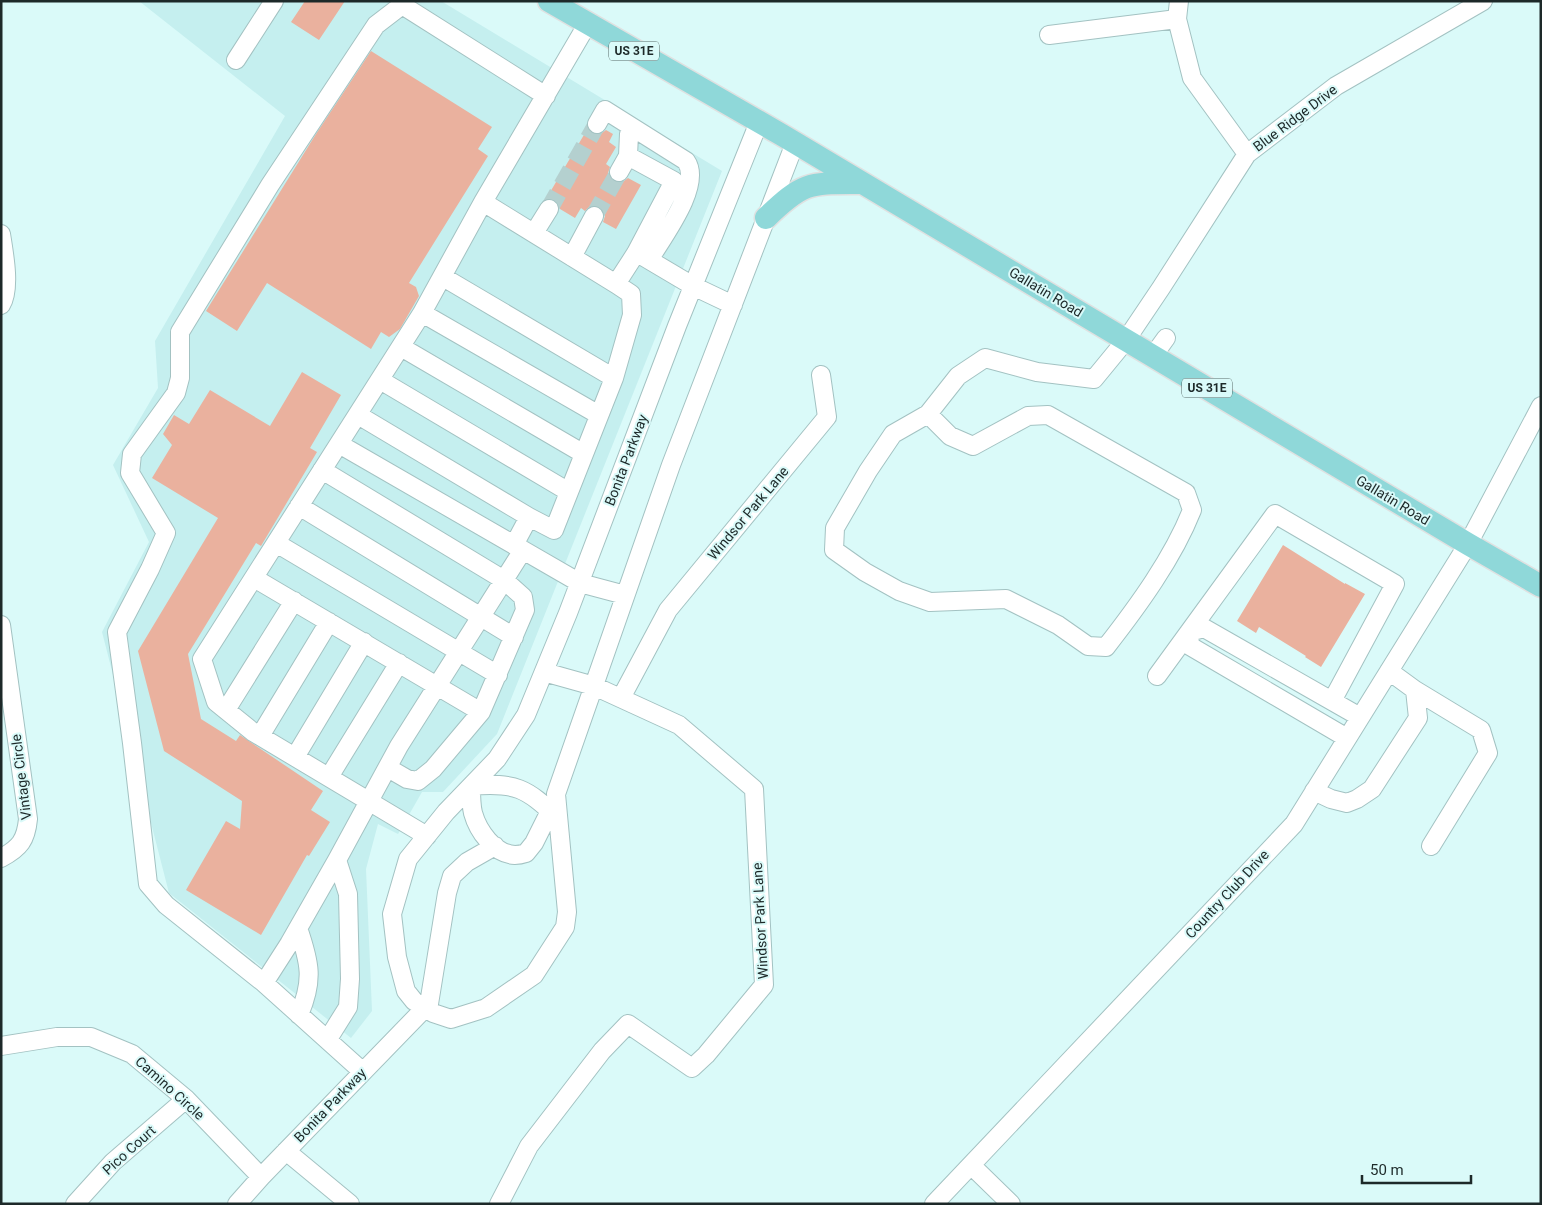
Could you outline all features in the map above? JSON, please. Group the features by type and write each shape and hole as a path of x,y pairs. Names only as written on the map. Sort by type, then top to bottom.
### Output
{"main road":[{"name":"Gallatin Road","path":"549,1 795,143 1541,586"},
{"path":"766,218 786,198 812,184 862,183"}],"street":[{"path":"236,60 274,1"},
{"path":"1179,1 1177,19 1192,78 1247,154"},
{"name":"Blue Ridge Drive","path":"928,414 958,376 985,358 1037,372 1094,379 1126,340 1247,154 1336,86 1483,1"},
{"path":"363,1072 264,983 166,905 148,884 117,632 150,569 166,533 130,473 132,454 176,393 180,378 180,332 270,185 376,25 402,5 546,96"},
{"path":"1049,35 1177,19"},
{"path":"427,836 260,736 226,710 216,702 202,659 422,313 483,202 588,24"},
{"path":"597,124 605,110 628,129 686,161 691,174 686,197 642,256 616,284"},
{"name":"Bonita Parkway","path":"759,122 693,286 580,583 526,715 497,759 446,812 408,859 392,914 397,957 406,991 426,1009 451,1019 486,1008 534,975 564,926 567,912 554,815 556,794 671,466 795,143"},
{"path":"619,172 628,156 628,129"},
{"path":"628,156 674,181 642,256"},
{"path":"358,415 554,530 614,378 632,315 632,294 483,202"},
{"path":"534,234 549,209"},
{"path":"572,257 594,216"},
{"path":"1,234 6,277 5,299 1,304"},
{"path":"642,256 693,286 733,305"},
{"path":"443,277 614,378"},
{"path":"422,313 599,415"},
{"path":"1153,356 1166,338"},
{"path":"401,347 584,454"},
{"name":"Windsor Park Lane","path":"621,698 668,610 828,417 821,375"},
{"path":"380,380 569,492"},
{"name":"Country Club Drive","path":"934,1204 1294,824 1468,544 1541,406"},
{"path":"928,414 950,436 973,446 1028,416 1048,415 1186,493 1192,510 1181,537 1127,621 1106,647 1088,646 1058,625 1006,599 930,602 899,591 865,572 834,550 835,528 868,471 893,434 928,414"},
{"path":"339,444 580,583 625,595"},
{"path":"322,470 504,580 523,597 525,610 482,712 433,769 418,781 406,779 388,768"},
{"path":"299,506 514,636"},
{"path":"1157,676 1275,514 1395,584 1332,701"},
{"path":"264,983 337,860 399,746 504,580 529,516"},
{"path":"276,543 498,675"},
{"path":"254,578 482,712"},
{"path":"226,710 294,601"},
{"path":"260,736 329,622"},
{"name":"Vintage Circle","path":"1,625 28,819 27,832 20,846 1,858"},
{"path":"1189,632 1204,628 1360,718"},
{"path":"1189,632 1190,646 1347,738"},
{"path":"295,757 364,642"},
{"path":"329,777 399,663"},
{"path":"1389,671 1415,690 1481,730 1488,753 1431,846"},
{"name":"Windsor Park Lane","path":"499,1204 529,1146 602,1051 628,1024 692,1068 764,985 754,789 679,725 594,686 544,672"},
{"path":"1314,791 1331,800 1347,803 1372,789 1418,718 1415,690"},
{"path":"497,784 518,788 536,798 554,815 526,853 514,855 499,850 485,838 477,825 472,811 471,786 497,784"},
{"path":"426,1009 447,893 452,876 467,862 495,846"},
{"path":"328,1039 348,1007 350,979 348,894 337,860"},
{"path":"298,928 308,955 310,976 307,998 300,1015"},
{"name":"Bonita Parkway","path":"237,1204 286,1151 426,1009"},
{"name":"Camino Circle","path":"1,1046 57,1037 91,1037 132,1054 186,1099 261,1177"},
{"name":"Pico Court","path":"75,1204 113,1162 186,1099"},
{"path":"286,1151 350,1204"},
{"path":"971,1165 1011,1204"}],"shaded area":[{"path":"139,1 441,1 722,171 497,734 443,792 422,792 398,834 378,824 366,869 372,1011 351,1038 169,893 102,632 149,542 113,465 158,388 155,341 285,116"}],"building":[{"path":"305,1 345,1 319,40 291,22"},
{"path":"371,51 492,127 478,149 488,156 409,283 416,287 419,296 400,329 389,337 381,332 371,349 267,283 237,331 206,311 316,134"},
{"path":"588,128 591,133 597,135 606,130 613,134 609,142 616,147 606,164 610,167 608,173 610,178 619,183 628,178 641,185 616,229 603,222 605,216 599,206 589,207 585,211 581,208 575,218 560,209 555,200 546,199"},
{"path":"302,372 341,395 310,448 317,452 261,546 256,543 188,654 201,719 236,741 240,735 323,791 311,810 330,822 309,856 307,855 261,935 186,890 226,821 240,829 242,801 164,751 138,651 218,518 152,478 172,445 163,434 174,415 189,424 210,390 270,426"},
{"path":"1283,545 1345,584 1365,594 1321,667 1259,627 1256,633 1237,621"}],"tunnel":[{"path":"549,209 597,124"},
{"path":"594,216 619,172"}]}
